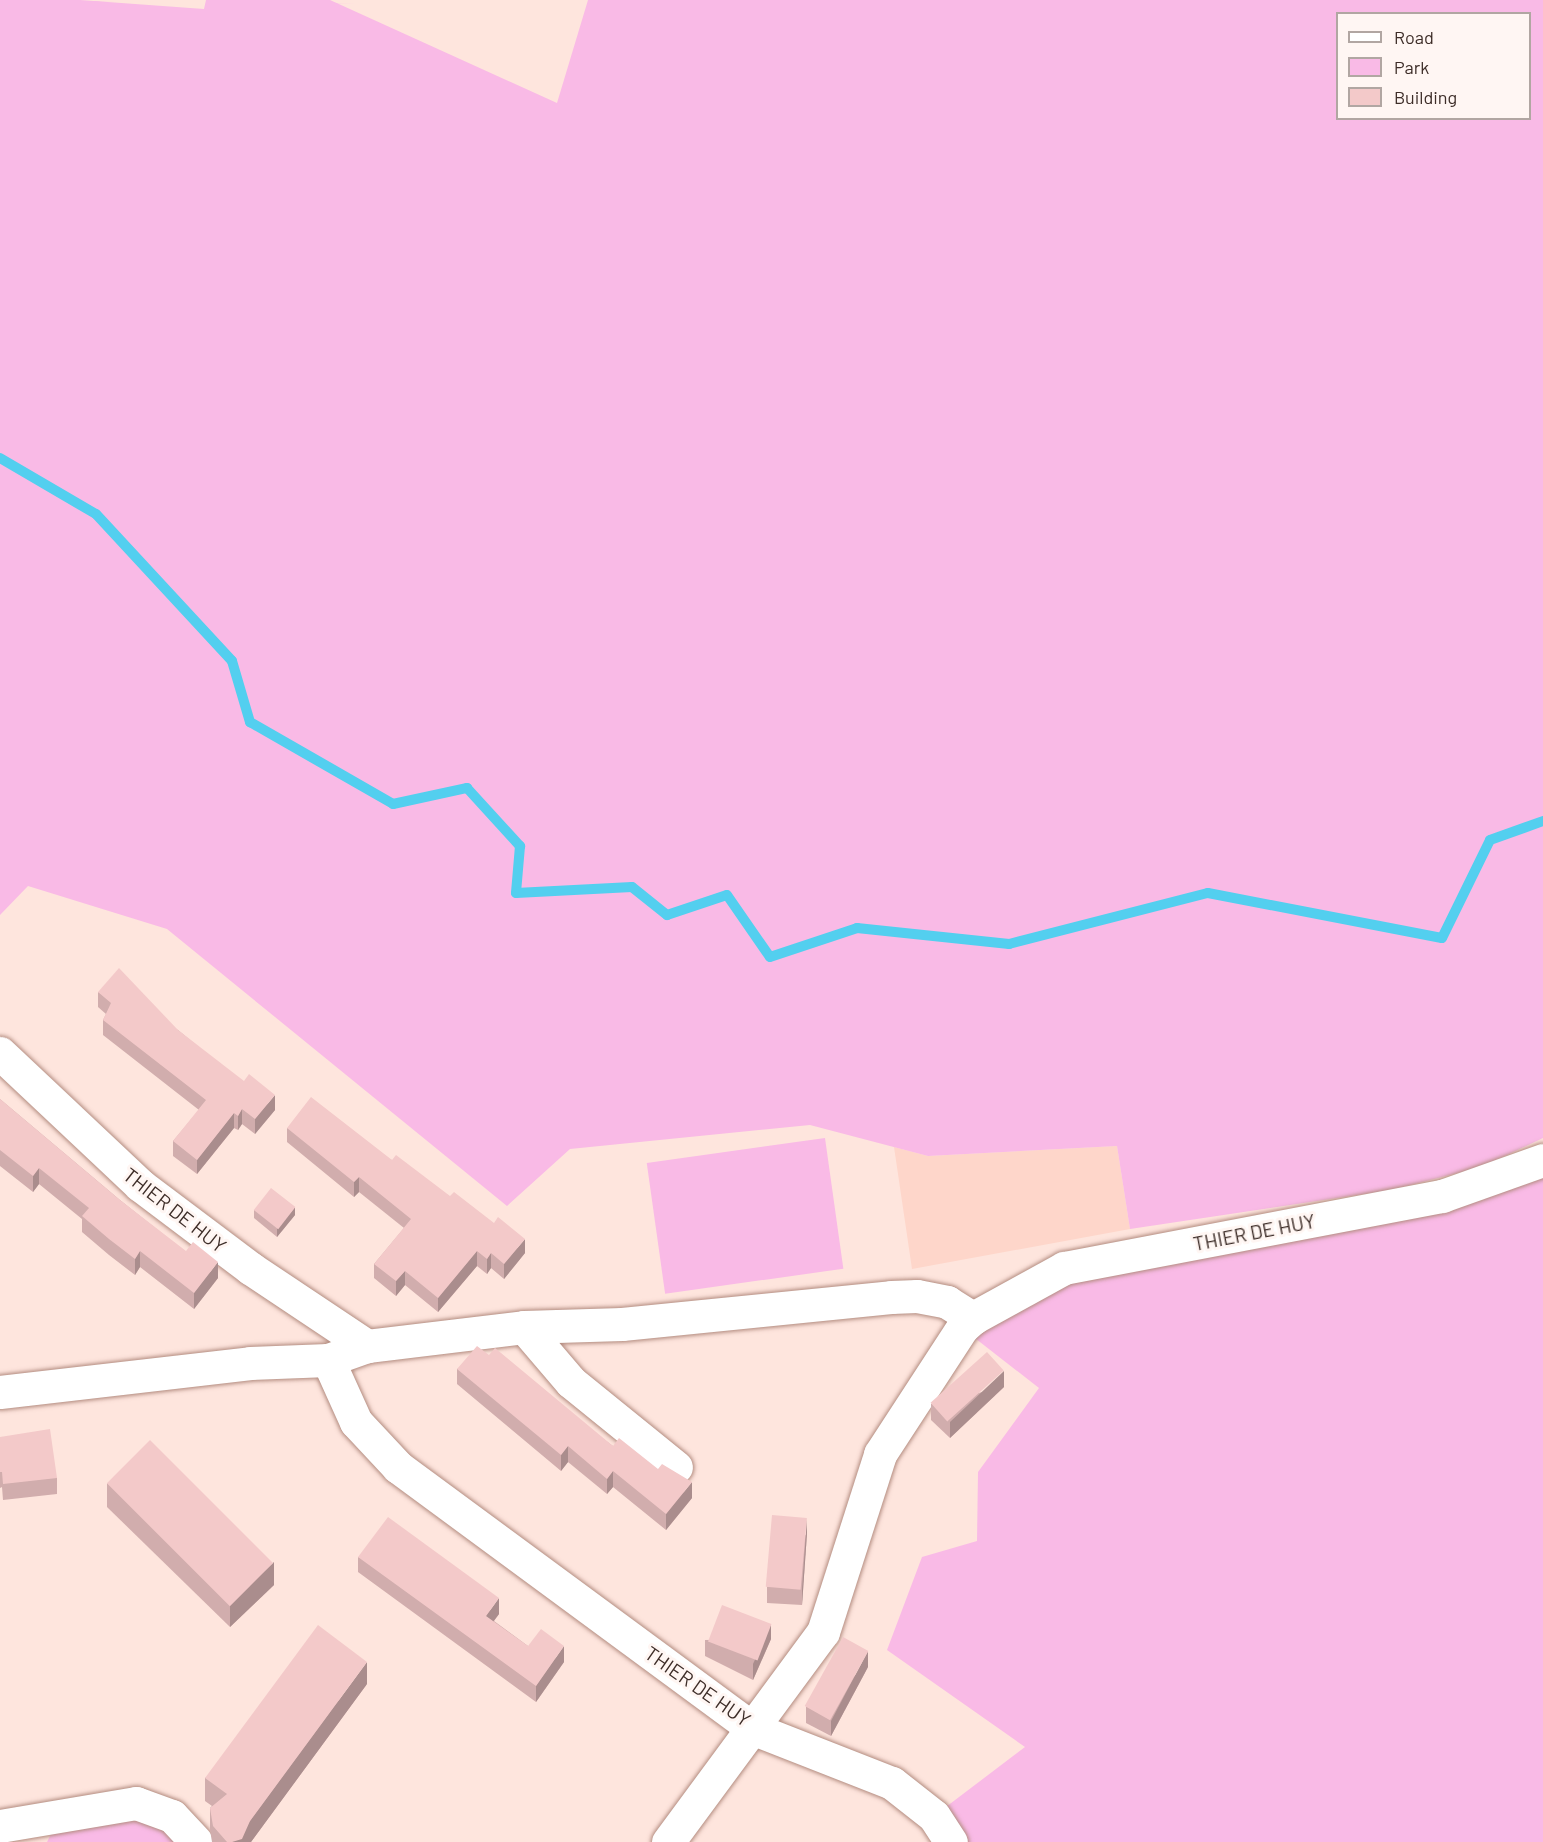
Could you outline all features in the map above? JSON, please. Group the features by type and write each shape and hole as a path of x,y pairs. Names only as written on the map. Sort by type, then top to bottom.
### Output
{"street":[{"name":"THIER DE HUY","path":"0,1053 140,1185 250,1268 367,1346"},
{"name":"THIER DE HUY","path":"328,1360 356,1422 398,1467 754,1729 823,1632 880,1454 962,1328 973,1318 1064,1268 1442,1196 1543,1160"},
{"path":"0,1392 250,1363 328,1360 367,1346 524,1328 622,1323 916,1296 947,1302 973,1318"},
{"path":"524,1328 571,1382 676,1467"},
{"path":"668,1842 754,1729 892,1783 934,1816 951,1842"},
{"path":"0,1826 136,1803 171,1816 196,1842"}],"shaded area":[{"path":"1117,1146 1130,1229 912,1269 894,1147 928,1156"}],"green space":[{"path":"0,0 80,0 204,9 206,0 330,0 557,103 588,0 1543,0 1543,1138 1481,1167 1391,1190 1130,1229 1117,1146 928,1156 810,1125 570,1149 507,1206 167,929 28,886 0,915"},
{"path":"825,1138 843,1269 665,1294 647,1163"},
{"path":"1543,1160 1543,1842 951,1842 934,1816 1025,1747 887,1650 922,1557 977,1541 978,1472 1039,1388 962,1328 1143,1253"},
{"path":"136,1803 196,1842 47,1842 60,1816"}],"building":[{"path":"119,968 178,1030 244,1081 249,1074 275,1095 255,1119 242,1109 238,1116 234,1113 197,1160 173,1141 206,1100 103,1020 111,1003 98,992"},
{"path":"311,1097 392,1160 396,1155 450,1196 454,1192 494,1223 498,1217 525,1239 504,1264 491,1253 487,1259 477,1251 438,1298 405,1271 396,1281 374,1264 411,1219 359,1177 354,1182 287,1128"},
{"path":"0,1099 120,1200 186,1251 193,1242 218,1262 194,1293 140,1251 135,1259 109,1239 82,1216 89,1208 39,1168 33,1176 0,1150"},
{"path":"271,1188 295,1207 278,1229 254,1210"},
{"path":"477,1346 489,1355 495,1348 613,1446 619,1438 658,1469 662,1464 692,1482 666,1514 613,1471 607,1479 568,1446 561,1455 457,1369"},
{"path":"987,1352 1004,1371 947,1421 931,1403"},
{"path":"50,1429 57,1478 3,1484 2,1472 0,1472 0,1437"},
{"path":"150,1440 273,1563 230,1606 107,1483"},
{"path":"772,1515 807,1518 801,1590 766,1587"},
{"path":"388,1517 499,1598 486,1616 528,1646 541,1629 564,1646 536,1686 358,1557"},
{"path":"722,1605 771,1624 758,1660 708,1641"},
{"path":"318,1625 367,1662 250,1821 242,1839 227,1842 213,1826 210,1808 227,1794 205,1778"},
{"path":"843,1637 868,1651 830,1720 805,1706"}],"waterway":[{"path":"0,458 96,514 232,661 250,722 393,804 467,788 520,846 516,893 632,887 667,915 727,895 770,957 857,928 1009,944 1208,893 1442,938 1490,840 1543,821"}]}
